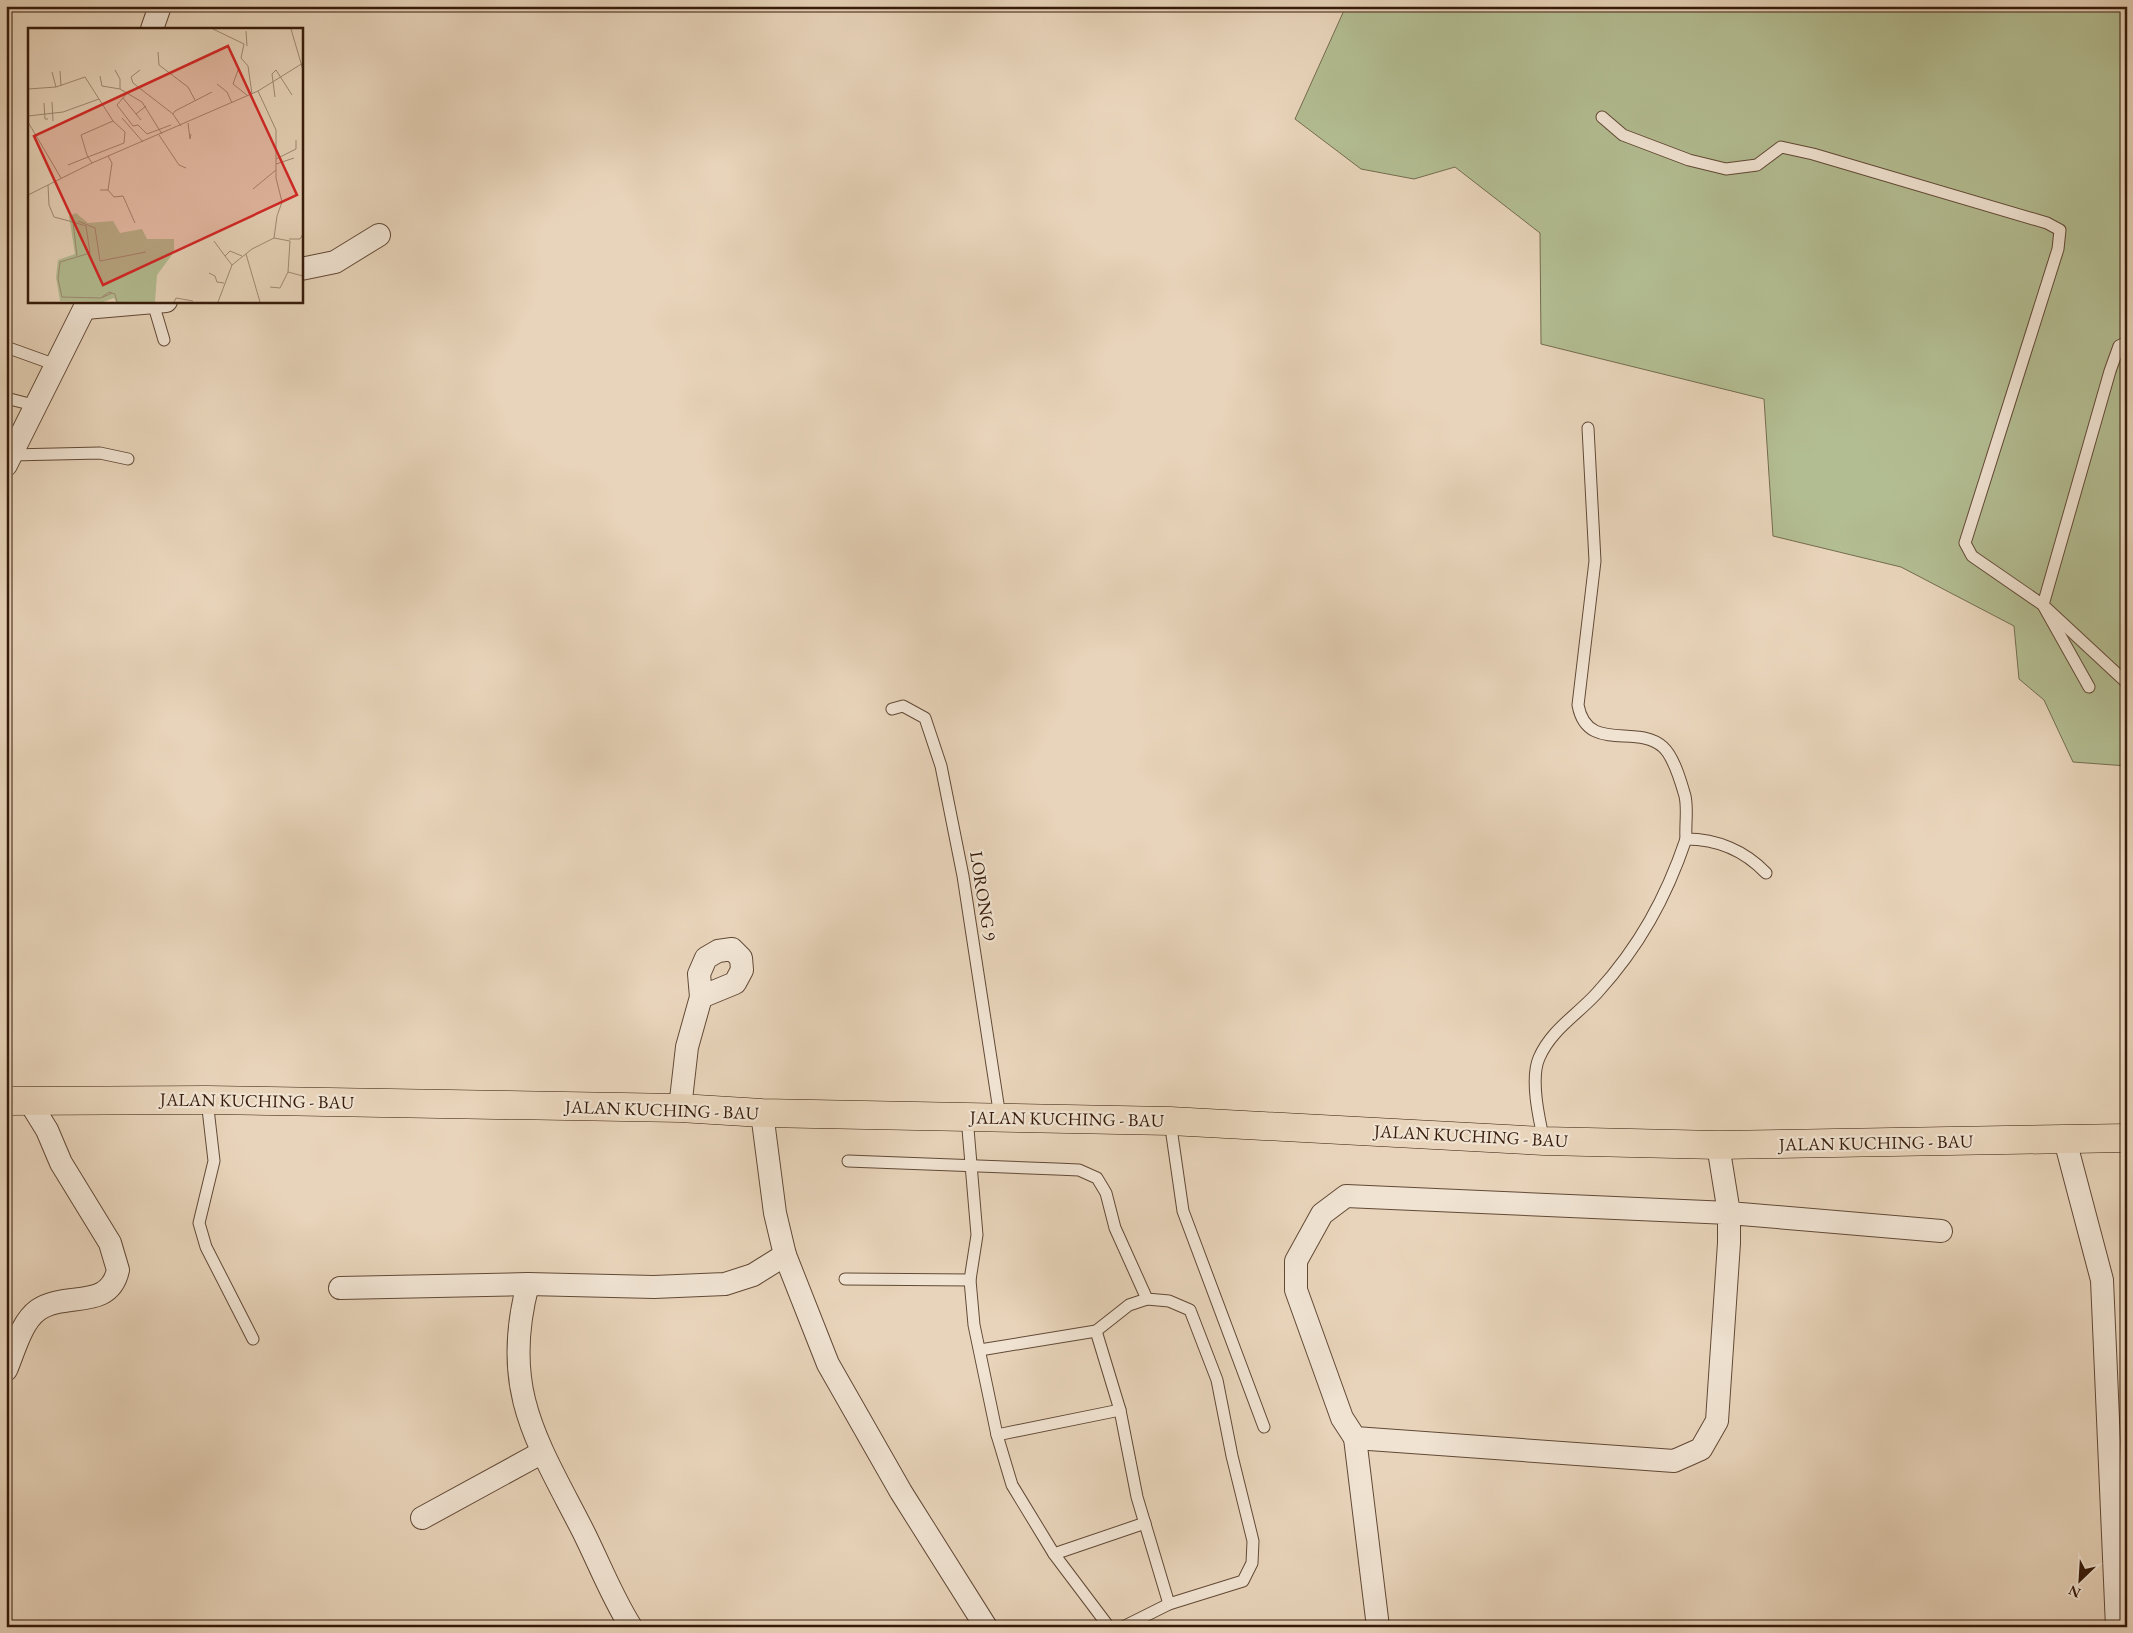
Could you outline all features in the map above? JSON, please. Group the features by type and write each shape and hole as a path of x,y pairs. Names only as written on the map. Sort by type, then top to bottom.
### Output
{"main road":[{"name":"JALAN KUCHING - BAU","path":"18,1101 207,1100 680,1108 762,1113 1170,1121 1544,1141 1718,1145 2127,1138"}],"street":[{"path":"152,28 160,6"},
{"path":"302,269 335,262 379,235"},
{"path":"9,460 87,304 160,302"},
{"path":"680,1108 687,1047 701,997"},
{"path":"6,1370 26,1323 38,1310 54,1303 99,1296 109,1290 118,1270 110,1243 61,1163 47,1130 18,1101"},
{"path":"762,1113 775,1213 785,1254 828,1364 901,1492 986,1627"},
{"path":"2065,1140 2102,1280 2117,1627"},
{"path":"1354,1438 1674,1461 1701,1450 1717,1421 1729,1213 1718,1145"},
{"path":"1378,1627 1354,1438 1342,1418 1296,1290 1296,1261 1322,1214 1346,1196 1729,1213 1941,1231"},
{"path":"340,1288 528,1284 654,1287 725,1284 753,1275 785,1254"},
{"path":"528,1284 519,1322 520,1385 531,1426 541,1453 584,1532 621,1623"},
{"path":"422,1518 541,1453"}],"lane":[{"path":"1602,117 1623,135 1689,160 1726,169 1757,165 1781,147 1813,154 2047,222 2060,230 2058,249 1965,543 1972,556 2043,605 2127,683"},
{"path":"160,302 164,340"},
{"path":"2090,687 2043,605 2110,371 2119,346 2127,342"},
{"path":"6,347 56,365"},
{"path":"6,398 37,406"},
{"path":"1544,1141 1536,1085 1538,1059 1554,1033 1596,994 1634,949 1655,914 1672,879 1686,839 1685,797 1671,758 1664,747 1652,739 1597,733 1581,719 1578,705 1595,561 1588,428"},
{"path":"9,460 100,453 128,460"},
{"name":"LORONG 9","path":"892,709 903,706 925,718 941,766 963,876 1000,1119"},
{"path":"1686,839 1704,839 1729,848 1752,859 1766,873"},
{"path":"207,1100 214,1161 199,1223 206,1247 253,1339"},
{"path":"967,1117 977,1235 970,1280 974,1324 996,1435 1012,1485 1054,1554 1109,1627"},
{"path":"1170,1121 1183,1211 1264,1427"},
{"path":"848,1161 1079,1170 1098,1178 1106,1193 1116,1228 1147,1299"},
{"path":"845,1279 970,1280"},
{"path":"980,1350 1096,1331 1129,1305 1147,1299 1169,1301 1190,1310 1217,1380 1232,1456 1253,1541 1252,1563 1243,1581 1169,1604 1123,1627"},
{"path":"1096,1331 1120,1410 1137,1497 1169,1604"},
{"path":"996,1435 1120,1410"},
{"path":"1054,1554 1145,1523"}],"green space":[{"path":"1346,6 2127,6 2127,766 2073,762 2044,700 2019,679 2014,626 1901,567 1773,536 1764,399 1541,344 1540,233 1455,167 1414,179 1361,169 1295,119"}]}
